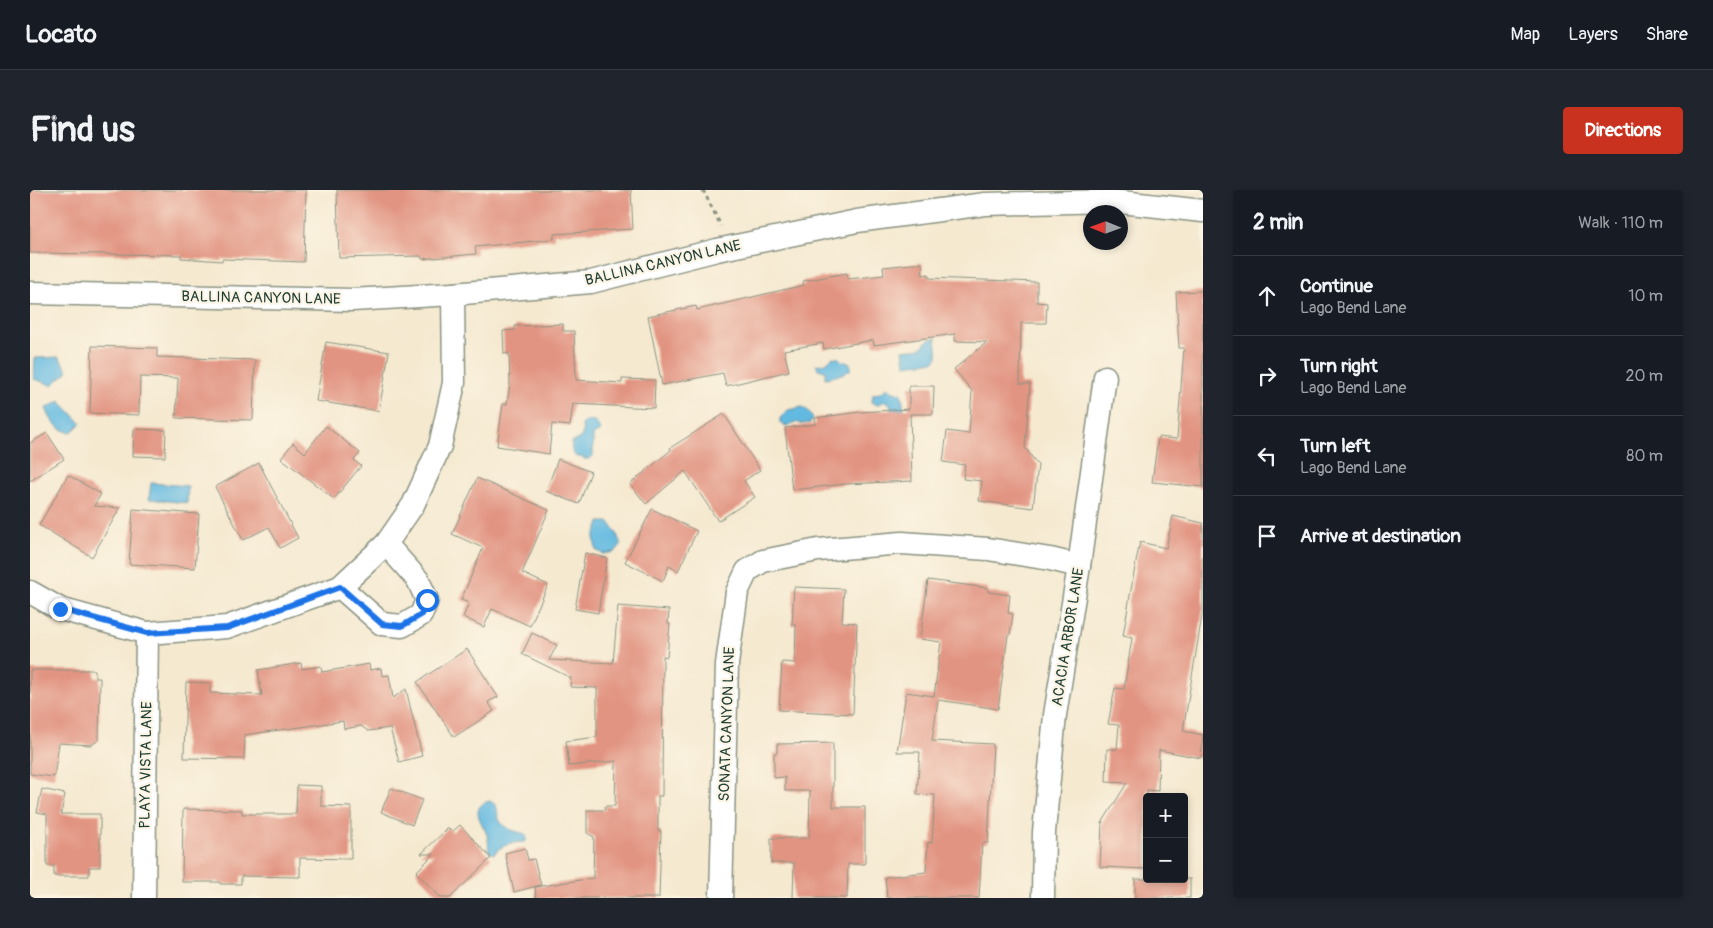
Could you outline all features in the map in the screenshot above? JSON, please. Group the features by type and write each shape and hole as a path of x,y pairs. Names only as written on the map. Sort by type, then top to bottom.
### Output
{"street":[{"name":"BALLINA CANYON LANE","path":"30,293 352,300 453,294 591,282 731,247 857,221 985,204 1112,195 1203,210"},
{"path":"30,592 60,609 147,633 227,628 340,587 386,544 412,504 440,446 454,383 453,294"},
{"name":"ACACIA ARBOR LANE","path":"1043,898 1044,832 1056,715 1105,377"},
{"name":"SONATA CANYON LANE","path":"721,898 727,664 737,592 747,571 763,561 818,550 902,543 988,549 1050,559 1079,566"},
{"path":"340,587 382,624 402,626 421,615 427,600 418,580 386,544"},
{"name":"PLAYA VISTA LANE","path":"144,898 147,633"}],"path":[{"path":"703,190 731,247"}],"water":[{"path":"936,338 938,357 935,361 905,365 903,350 922,348 927,341"},
{"path":"59,357 68,371 52,385 34,379 35,358"},
{"path":"833,357 839,358 843,362 849,362 851,369 839,375 825,378 825,371 818,369 816,365 826,363"},
{"path":"888,388 893,392 900,393 902,396 904,412 891,411 891,405 885,401 877,405 872,402 873,394 881,393"},
{"path":"60,401 81,423 71,433 55,424 46,408"},
{"path":"802,407 809,412 813,419 810,423 802,424 796,422 786,426 780,423 780,418 788,410"},
{"path":"587,421 595,422 600,431 593,435 593,456 584,459 574,454 572,442 580,438 583,433 582,425"},
{"path":"151,483 188,486 187,503 149,499"},
{"path":"600,522 609,522 616,532 621,545 615,552 603,554 596,550 594,537"},
{"path":"489,801 495,805 502,824 511,830 525,834 527,839 525,842 511,843 500,848 494,854 489,852 488,837 478,812 483,804"}],"building":[{"path":"30,190 306,190 304,262 222,259 222,261 181,258 181,255 30,253"},
{"path":"337,190 631,190 633,229 554,234 554,239 475,247 476,254 422,259 421,256 339,258"},
{"path":"922,263 923,275 929,274 929,278 1037,282 1037,302 1047,303 1046,323 1021,323 1020,384 1030,384 1025,448 1038,465 1033,508 979,501 982,481 963,479 965,465 943,462 947,431 969,434 972,391 954,369 987,342 955,341 955,334 874,345 873,340 824,349 823,343 784,350 789,371 726,386 723,373 662,385 648,316 696,306 697,310 804,285 803,281 847,273 848,279 884,275 883,267"},
{"path":"1203,291 1203,487 1152,482 1158,437 1177,439 1184,348 1179,348 1176,292"},
{"path":"563,324 563,331 574,331 576,380 622,383 622,379 655,380 654,408 573,404 570,426 552,424 549,454 497,446 503,404 507,404 510,384 509,353 504,354 503,331 515,330 515,326"},
{"path":"326,342 389,352 379,411 316,401"},
{"path":"92,346 157,348 157,357 255,360 253,420 176,418 178,378 140,377 139,415 90,413"},
{"path":"909,386 934,386 933,414 910,414 912,481 846,484 792,490 785,428 816,424 815,418 860,412 909,409"},
{"path":"724,414 760,470 744,481 755,497 718,521 685,471 646,504 630,484 671,450 670,448"},
{"path":"326,426 360,453 354,460 361,466 334,499 281,458 293,443 305,453"},
{"path":"134,429 166,430 165,457 133,456"},
{"path":"47,433 64,459 30,481 30,443"},
{"path":"558,459 591,472 579,504 546,491"},
{"path":"259,463 298,538 280,548 269,527 243,540 215,487"},
{"path":"68,475 101,494 94,506 120,508 92,557 39,525"},
{"path":"477,478 549,510 522,573 548,585 530,626 492,609 484,627 463,617 469,603 461,600 483,548 452,534"},
{"path":"133,509 199,514 195,568 129,564"},
{"path":"652,509 697,531 678,571 669,566 663,581 625,562"},
{"path":"1173,516 1203,523 1203,610 1183,731 1203,735 1201,758 1159,750 1158,791 1147,790 1147,793 1143,793 1143,869 1100,867 1102,823 1127,783 1106,782 1107,749 1117,749 1119,725 1108,724 1115,688 1124,689 1132,638 1123,636 1140,542 1166,548"},
{"path":"585,553 607,558 598,613 575,609"},
{"path":"928,580 988,588 988,592 1010,595 1008,613 1013,614 1010,636 1008,635 998,709 938,700 932,741 993,744 988,843 982,843 979,898 887,898 885,877 926,872 928,842 932,843 935,795 917,794 920,752 897,752 906,692 934,696 941,642 920,639"},
{"path":"794,587 844,589 842,622 857,623 853,714 779,710 782,662 795,663 796,625 792,625"},
{"path":"618,606 669,610 668,624 670,624 667,657 663,656 662,796 658,796 658,831 661,831 659,898 536,898 535,887 593,878 594,837 587,833 587,810 605,810 605,806 615,806 616,761 569,766 566,741 597,737 597,688 570,687 571,678 522,654 532,633 557,645 549,660 613,663"},
{"path":"467,649 498,697 488,702 494,711 454,737 417,682"},
{"path":"301,663 302,669 321,666 322,672 369,664 370,670 381,668 382,676 389,675 393,698 406,689 422,756 399,762 390,728 368,731 361,726 344,729 343,721 245,735 244,759 184,758 186,682 210,683 210,693 262,695 258,670"},
{"path":"30,670 95,670 95,678 100,678 99,740 91,745 59,743 54,777 30,774"},
{"path":"833,743 833,807 865,807 865,864 848,864 847,898 793,898 794,863 771,863 771,838 809,838 810,791 785,791 785,777 774,778 774,753 777,753 777,744"},
{"path":"297,785 321,786 321,806 351,807 351,859 300,858 300,877 241,876 241,884 182,882 183,809 242,810 242,814 296,814"},
{"path":"391,788 422,800 412,825 381,812"},
{"path":"42,789 65,794 61,814 100,814 100,867 89,867 89,876 54,876 54,866 47,866 47,814 37,812"},
{"path":"460,825 491,858 450,898 441,898 416,872 434,854 421,854 448,828 452,832"},
{"path":"525,848 528,860 534,859 541,885 514,892 505,853"},
{"path":"1135,879 1143,879 1143,883 1188,883 1188,879 1190,879 1190,898 1135,898"}],"route":[{"path":"60,609 147,633 227,628 340,587 382,624 402,626 421,615 427,600"}]}
